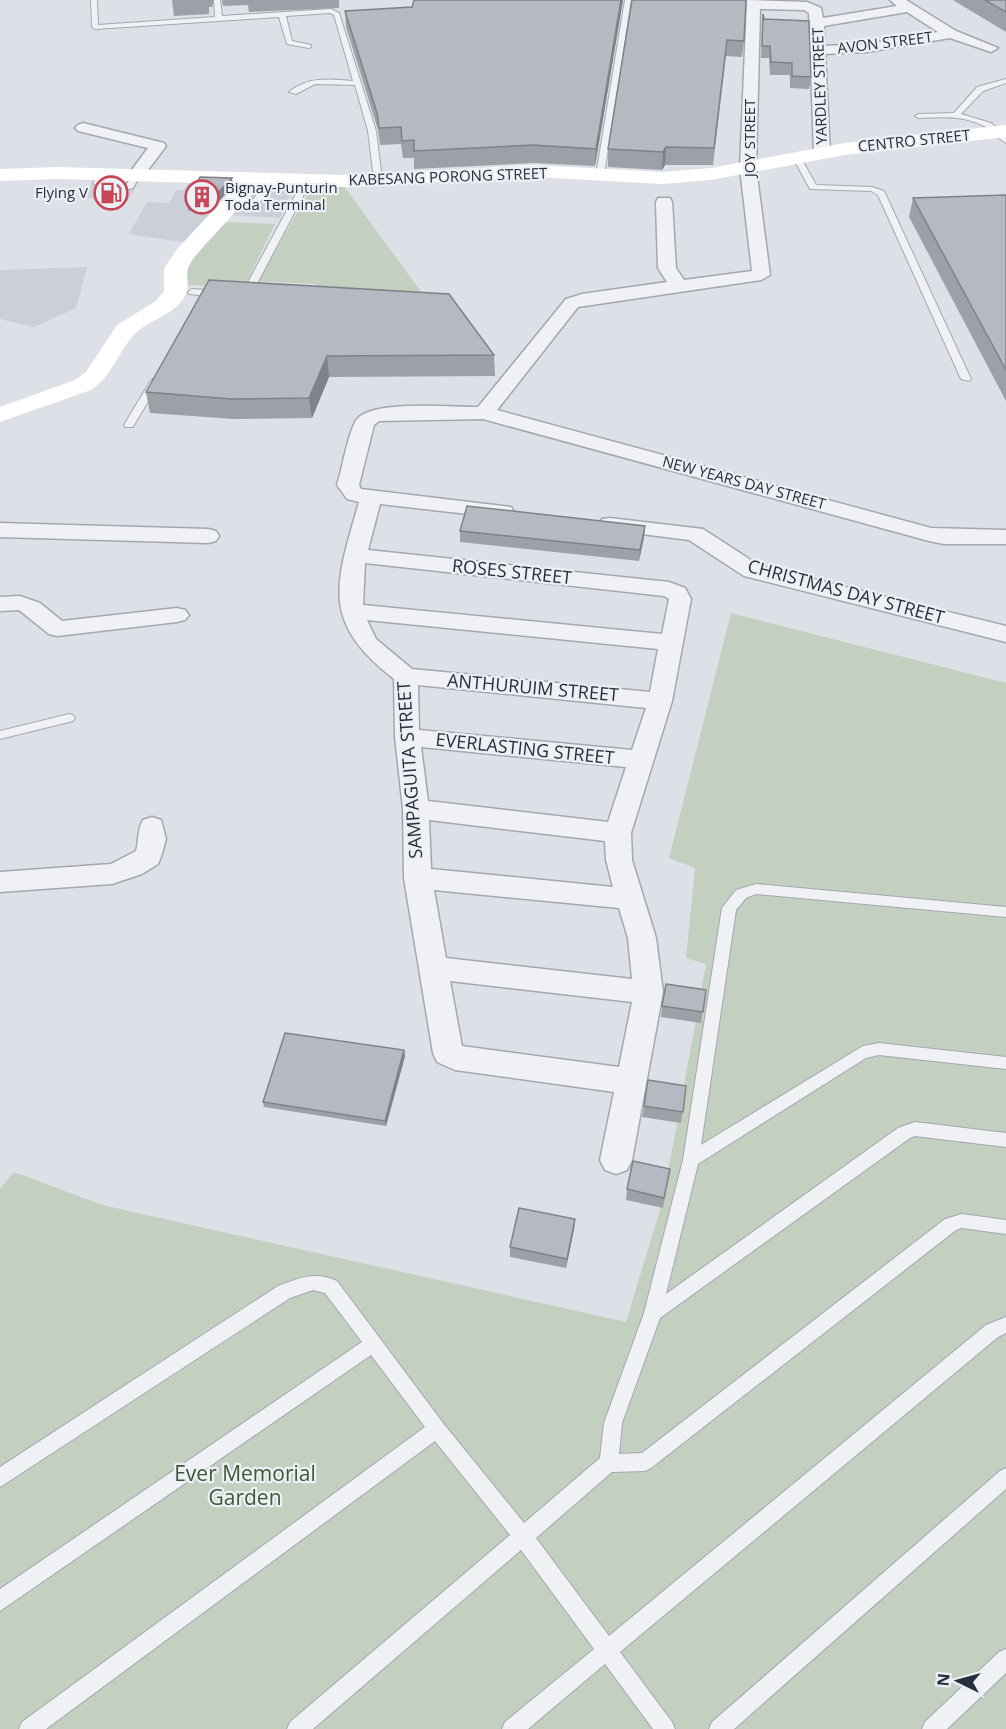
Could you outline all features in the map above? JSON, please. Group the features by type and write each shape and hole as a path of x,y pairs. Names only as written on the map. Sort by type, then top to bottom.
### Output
{"main road":[{"name":"CENTRO STREET","path":"822,153 1004,135"},
{"name":"KABESANG PORONG STREET","path":"0,175 104,182 136,175 259,184 511,171 662,178 748,168 822,153"},
{"path":"0,415 83,385 95,377 124,330 164,306 175,292 175,269 185,254 228,207 259,184"}],"street":[{"path":"897,0 951,34 991,48"},
{"name":"YARDLEY STREET","path":"754,2 807,6 816,11 822,153"},
{"name":"JOY STREET","path":"678,285 760,275 748,168 754,2"},
{"path":"818,23 909,8"},
{"name":"AVON STREET","path":"819,50 867,48 951,34"},
{"path":"83,128 158,146 136,175"},
{"path":"484,413 572,303 582,299 678,285 667,268 664,201"},
{"name":"NEW YEARS DAY STREET","path":"371,498 354,495 348,485 365,422 373,416 484,413 929,534 944,537 1006,537"},
{"path":"371,498 524,515"},
{"name":"SAMPAGUITA STREET","path":"371,498 355,555 352,611 363,638 406,676 407,737 416,809 418,878 434,968 444,1044 448,1053 455,1058 632,1082"},
{"name":"CHRISTMAS DAY STREET","path":"594,523 695,534 752,571 1006,634"},
{"path":"0,530 208,536"},
{"name":"ROSES STREET","path":"355,555 669,589 677,593 680,599 669,642"},
{"path":"0,604 19,602 32,604 57,629 177,615"},
{"path":"352,611 669,642 660,700 618,833 619,860 642,938 648,992 616,1160"},
{"name":"ANTHURUIM STREET","path":"406,676 660,700"},
{"name":"EVERLASTING STREET","path":"407,737 642,760"},
{"path":"416,809 618,833"},
{"path":"0,882 122,872 148,857 153,839 152,827"},
{"path":"418,878 631,899"},
{"path":"434,968 648,992"}],"lane":[{"path":"94,0 94,27 330,11 338,14 372,131 378,179"},
{"path":"217,0 219,20"},
{"path":"600,175 628,0"},
{"path":"282,15 290,43 309,46"},
{"path":"293,92 300,86 315,81 357,84"},
{"path":"955,116 980,89 1006,81"},
{"path":"919,116 955,116 984,120 1004,135"},
{"path":"797,158 813,187 872,189 881,193 966,379"},
{"path":"120,190 130,186 136,175"},
{"path":"236,295 307,181"},
{"path":"192,292 258,296"},
{"path":"201,303 206,293"},
{"path":"129,425 162,370"},
{"path":"0,735 69,717"},
{"path":"609,1463 613,1423 653,1313 691,1160 729,908 741,894 756,889 1006,912"},
{"path":"691,1160 863,1052 879,1049 1006,1063"},
{"path":"653,1313 904,1133 915,1129 1006,1140"},
{"path":"297,1729 609,1463 645,1462 951,1224 962,1221 1006,1227"},
{"path":"0,1478 284,1292 315,1281 331,1287 437,1429 522,1535 665,1729"},
{"path":"512,1729 992,1331 1006,1326"},
{"path":"0,1601 373,1344"},
{"path":"29,1729 437,1429"},
{"path":"719,1729 1006,1477"},
{"path":"932,1729 1006,1659"}],"shaded area":[{"path":"95,179 140,180 128,200 81,198"},
{"path":"189,182 203,183 188,210 216,212 188,243 129,234 147,202 169,203 176,190 184,190"},
{"path":"295,185 280,218 233,215 260,186"},
{"path":"87,267 76,308 34,327 0,319 0,270"}],"green space":[{"path":"313,185 343,185 430,304 316,297 316,284 258,281"},
{"path":"221,222 275,224 244,287 188,285 186,270"},
{"name":"Ever Memorial Garden","path":"731,613 1006,683 1006,1729 0,1729 0,1189 14,1172 102,1205 626,1322 663,1200 706,964 686,958 695,868 669,858"}],"building":[{"path":"414,0 621,0 596,149 533,145 414,151 414,140 402,141 401,127 379,128 377,113 345,11 412,7"},
{"path":"632,0 746,0 744,41 727,40 714,148 666,147 663,152 608,149"},
{"path":"985,0 1006,0 1006,12"},
{"path":"763,14 764,19 809,21 811,77 792,76 792,63 771,62 770,46 762,46"},
{"path":"200,177 232,178 208,203 187,202"},
{"path":"1006,195 1006,370 913,198"},
{"path":"209,280 449,294 494,355 327,356 309,398 231,399 146,392"},
{"path":"467,506 645,526 640,550 460,531"},
{"path":"666,984 706,990 703,1012 662,1006"},
{"path":"285,1033 404,1050 385,1121 263,1102"},
{"path":"648,1080 686,1086 683,1112 644,1106"},
{"path":"633,1161 670,1169 664,1198 627,1189"},
{"path":"519,1208 575,1219 567,1259 510,1247"}],"place":[{"name":"Flying V","path":"111,193"},
{"name":"Bignay-Punturin Toda Terminal","path":"202,197"}]}
